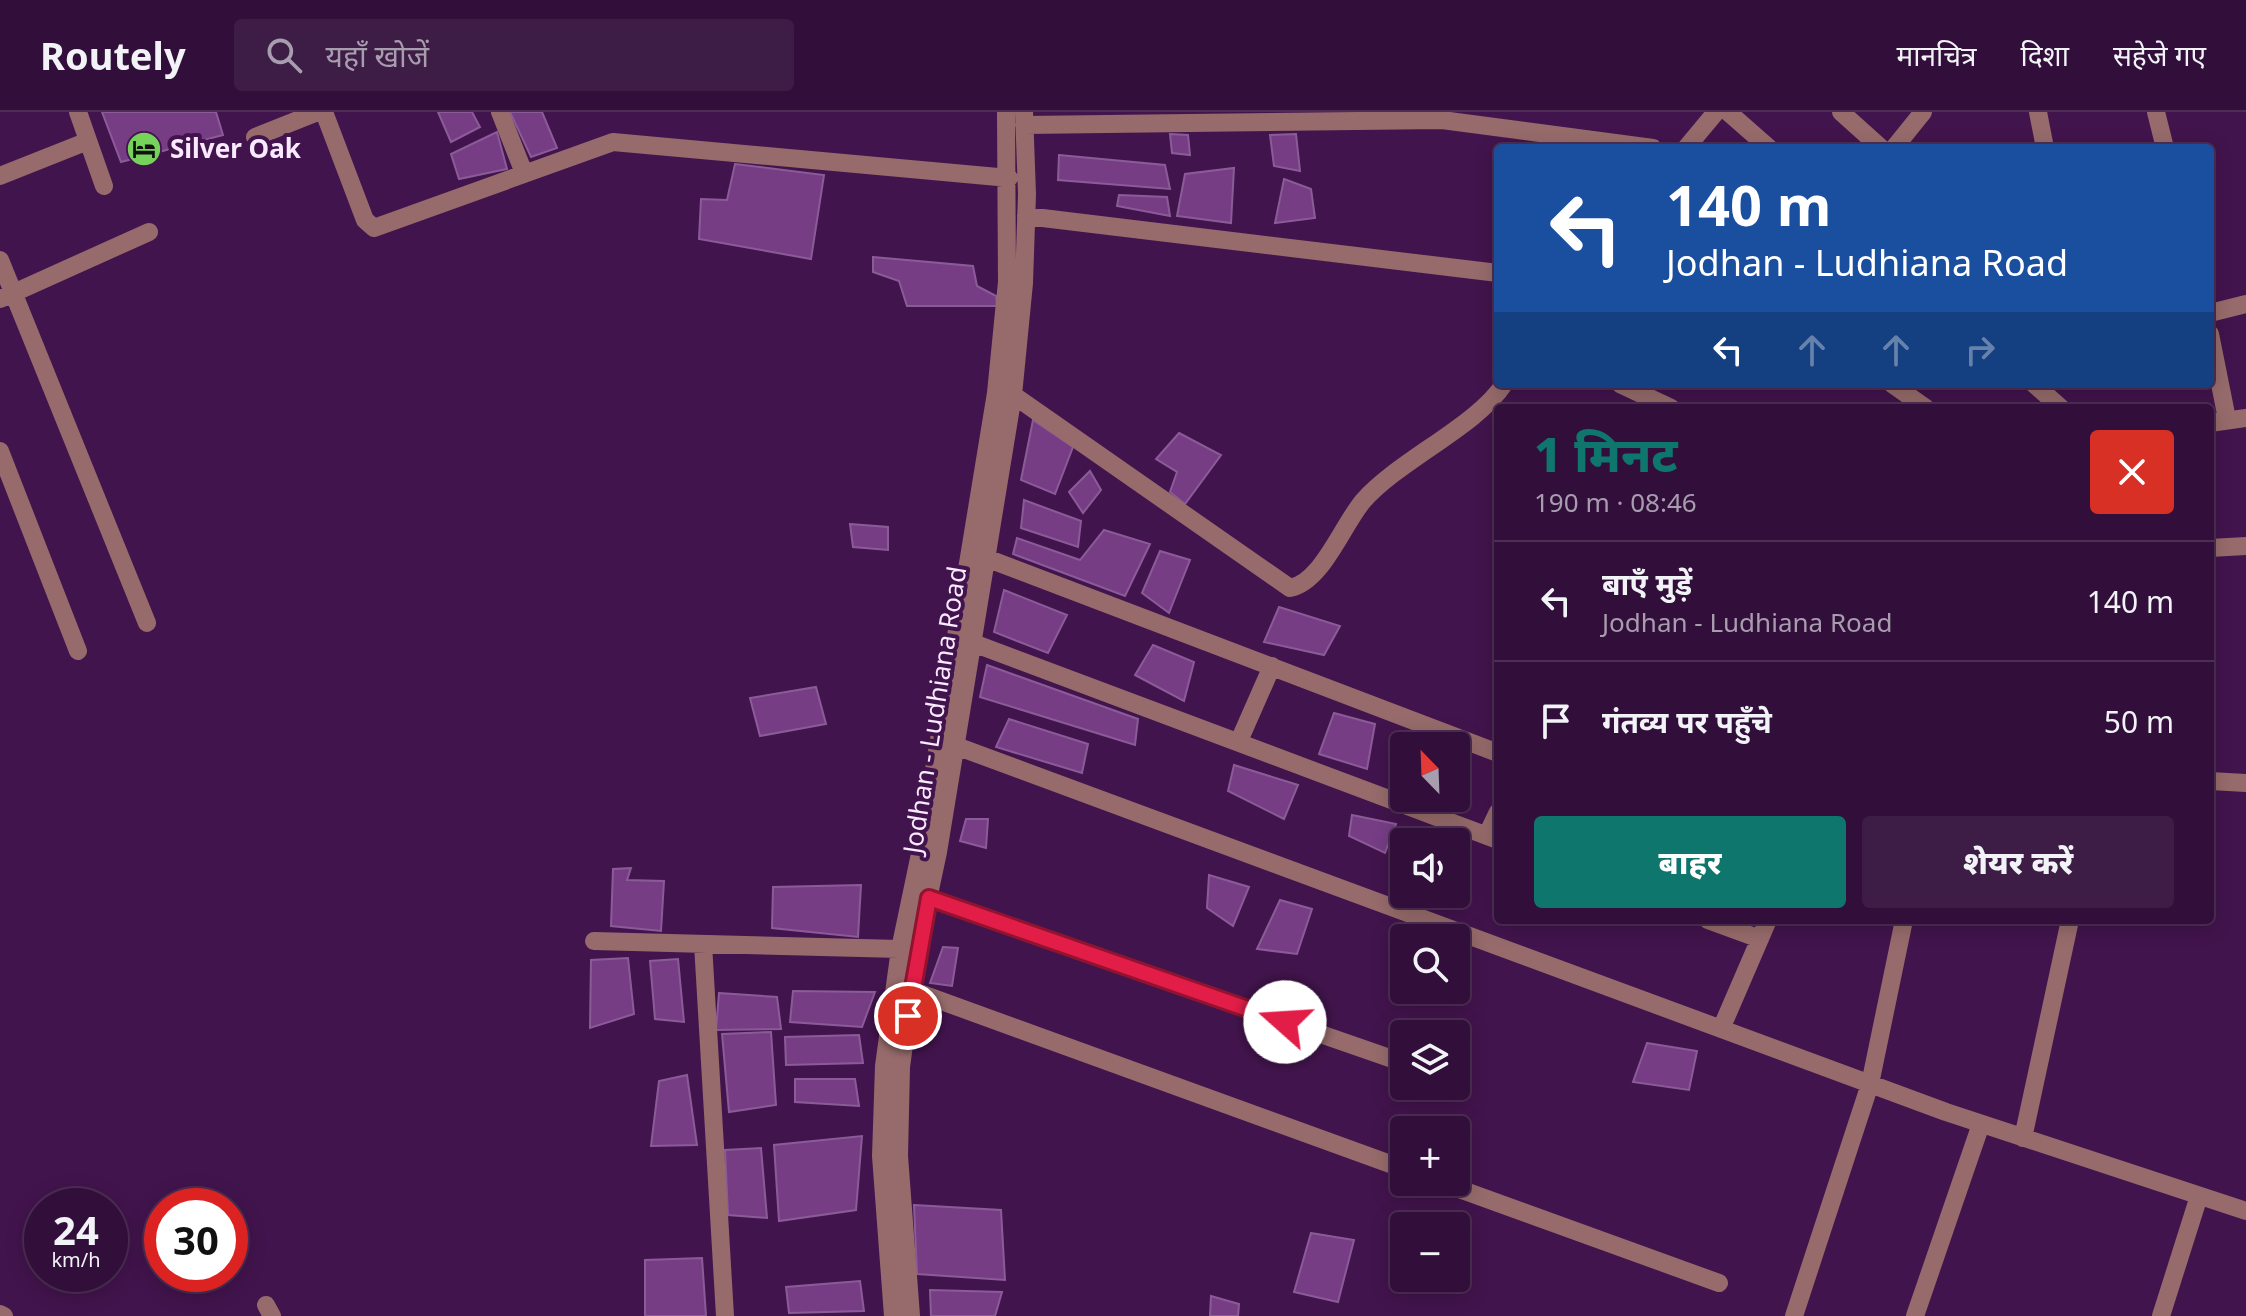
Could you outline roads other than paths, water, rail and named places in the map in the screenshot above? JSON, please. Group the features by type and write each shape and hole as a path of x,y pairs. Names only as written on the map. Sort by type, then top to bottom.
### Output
{"street":[{"path":"78,112 104,186"},
{"path":"255,137 318,112"},
{"path":"324,112 365,220 374,228 593,146 631,141 1009,178"},
{"path":"500,112 524,173"},
{"name":"Jodhan - Ludhiana Road","path":"893,1316 881,1156 884,1066 900,949 921,849 987,468 1007,282 1009,178 1006,112"},
{"path":"1689,144 1716,112"},
{"path":"1728,112 1764,144"},
{"path":"1841,112 1877,144"},
{"path":"1897,144 1923,112"},
{"path":"2038,112 2044,144"},
{"path":"2156,112 2164,144"},
{"path":"1024,119 1442,120 1623,144"},
{"name":"Jodhan - Ludhiana Road","path":"911,1316 898,1114 911,990 956,746 1013,395 1026,216 1024,119"},
{"path":"0,176 88,141"},
{"path":"1026,216 1494,273"},
{"path":"7,296 149,232"},
{"path":"0,260 7,296 147,623"},
{"path":"2214,312 2246,304"},
{"path":"2214,378 2218,421 2246,418"},
{"path":"1013,395 1290,588 1311,578 1353,514 1384,480 1481,408 1500,388"},
{"path":"1628,388 1662,404"},
{"path":"1898,388 1920,404"},
{"path":"2038,388 2056,404"},
{"path":"0,451 78,651"},
{"path":"2214,548 2246,546"},
{"path":"986,558 1494,751"},
{"path":"973,643 1492,838"},
{"path":"1239,741 1272,666"},
{"path":"956,746 1870,1084 2246,1211"},
{"path":"2214,781 2246,783"},
{"path":"929,898 1390,1058"},
{"path":"1719,924 1760,939"},
{"path":"1721,1029 1766,924"},
{"path":"1794,1316 1870,1084 1903,924"},
{"path":"2023,1138 2069,924"},
{"path":"594,941 900,949"},
{"path":"703,944 725,1316"},
{"path":"911,990 1390,1164"},
{"path":"1915,1316 1981,1124"},
{"path":"1470,1193 1719,1283"},
{"path":"2161,1316 2199,1196"}],"place":[{"name":"Silver Oak","path":"144,149"}]}
